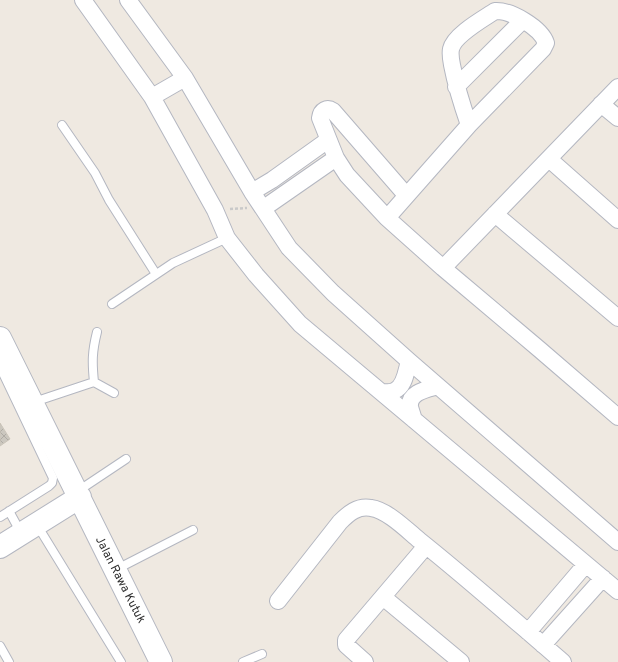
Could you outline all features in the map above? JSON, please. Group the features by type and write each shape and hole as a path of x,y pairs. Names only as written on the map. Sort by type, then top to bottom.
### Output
{"street":[{"path":"83,0 152,97 215,210 227,238 256,275 300,324 618,591"},
{"path":"128,0 185,78 252,192 289,248 333,293 409,361 616,536"},
{"path":"387,218 469,125 543,49 546,43 540,32 508,12 495,11 464,33 455,42 451,50 451,59 456,86 469,125"},
{"path":"456,86 523,20"},
{"path":"152,97 185,78"},
{"path":"443,268 618,87"},
{"path":"602,104 618,118"},
{"path":"406,195 333,111 326,109 322,112 320,118 336,158 354,183 387,218 443,268 618,417"},
{"path":"252,192 272,180 328,140"},
{"path":"264,208 336,158"},
{"path":"549,160 618,220"},
{"path":"495,214 618,318"},
{"name":"Jalan Rawa Kutuk","path":"0,338 27,401 78,494 161,662"},
{"path":"381,392 393,392 399,388 403,382 409,361"},
{"path":"414,420 410,408 410,402 414,396 421,391 438,386"},
{"path":"0,547 29,529 78,494"},
{"path":"278,601 340,522 352,511 371,507 382,512 426,546 563,662"},
{"path":"365,662 345,643 426,546"},
{"path":"528,632 586,564"},
{"path":"543,645 603,578"},
{"path":"383,597 461,662"}],"lane":[{"path":"62,125 95,173 109,200 156,274"},
{"path":"112,304 173,263 227,238"},
{"path":"94,382 92,361 97,332"},
{"path":"0,367 27,401 53,478 52,483 49,486 0,517"},
{"path":"27,401 94,382 114,393"},
{"path":"78,494 126,459"},
{"path":"9,511 29,529 121,662"},
{"path":"116,570 193,530"},
{"path":"0,646 9,662"},
{"path":"244,662 262,654"}],"path":[{"path":"215,210 264,208"}],"building":[{"path":"0,423 10,439 0,446"}]}
